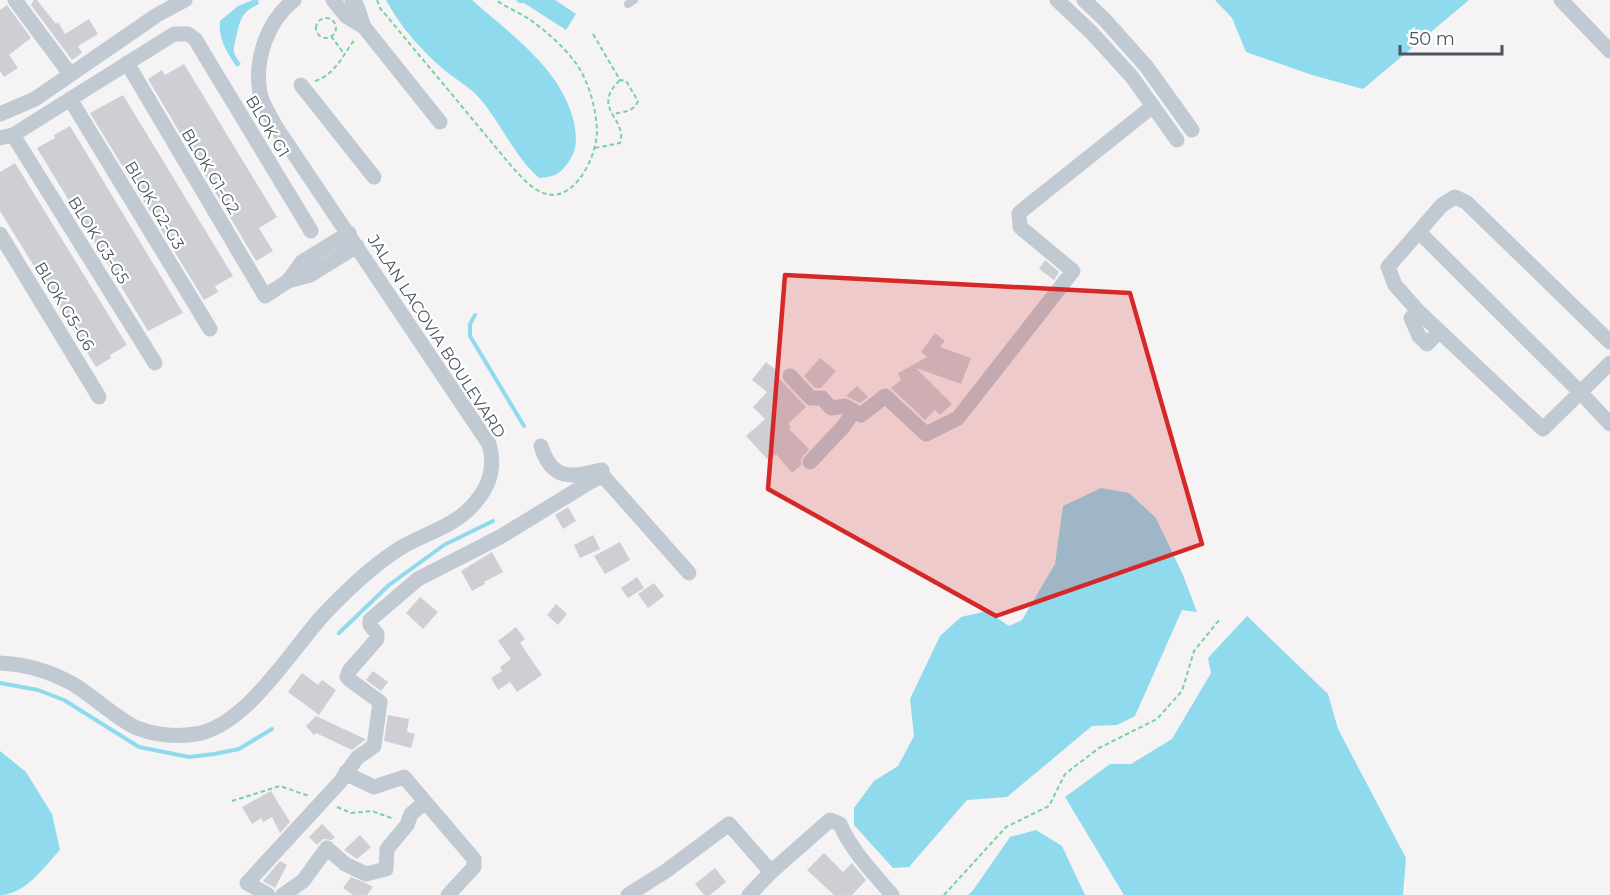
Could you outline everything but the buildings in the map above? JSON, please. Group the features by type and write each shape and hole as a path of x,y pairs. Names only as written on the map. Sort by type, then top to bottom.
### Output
{"street":[{"path":"15,0 70,74"},
{"path":"0,114 35,99 157,15 185,0"},
{"name":"JALAN LACOVIA BOULEVARD","path":"0,663 42,669 74,685 136,728 165,735 196,734 221,726 249,703 326,612 368,572 403,547 455,522 474,505 487,484 493,459 489,444 276,127 260,95 258,64 269,29 294,0"},
{"path":"333,0 346,16 366,30 440,122"},
{"path":"352,0 357,6 366,30"},
{"path":"1057,0 1091,32 1132,77 1177,140"},
{"path":"1084,0 1146,66 1192,130"},
{"path":"1561,0 1610,51"},
{"name":"BLOK G1","path":"127,63 174,34 188,34 195,39 311,231"},
{"path":"6,137 127,63"},
{"name":"BLOK G1-G2","path":"127,63 265,296 288,281 302,262 353,239"},
{"path":"301,85 374,177"},
{"name":"BLOK G2-G3","path":"70,99 210,329"},
{"path":"790,376 811,398 822,398 831,408 845,406 861,415 885,396 926,434 958,418 1072,271 1020,227 1019,213 1153,106"},
{"name":"BLOK G3-G5","path":"6,137 154,363"},
{"path":"1610,342 1466,202 1455,196 1442,205 1388,267 1395,285 1418,312 1543,429 1610,363"},
{"path":"1419,232 1610,424"},
{"name":"BLOK G5-G6","path":"0,234 99,397"},
{"path":"810,462 843,427 854,411"},
{"path":"541,446 545,461 560,473 576,476 602,470 604,477 689,573"},
{"path":"268,895 247,883 340,782 357,758 374,746 381,704 379,700 347,677 349,671 377,639 370,620 418,579 500,537 595,479 604,477"},
{"path":"346,772 374,786 404,777 474,859 474,867 448,895"},
{"path":"283,895 303,881 327,848 345,864 366,874 386,869 387,849 407,825 411,814 425,802"},
{"path":"749,895 771,872 830,820 840,824 855,852 892,895"},
{"path":"628,895 666,871 729,824 771,872"}],"path":[{"path":"377,0 380,8 513,168 537,190 551,195 567,191 584,173 595,148 595,112 589,90 576,64 565,50 532,21 496,0"},
{"path":"329,19 334,22 335,31 331,36 325,37 319,34 316,26 320,20 329,19"},
{"path":"301,85 326,77 366,30"},
{"path":"593,34 620,80"},
{"path":"331,36 345,55"},
{"path":"595,148 620,143 620,130 608,99 610,90 620,80"},
{"path":"612,114 632,110 638,101 626,81 620,80"},
{"path":"944,895 1006,827 1049,806 1065,774 1099,748 1157,719 1182,691 1194,651 1220,619"}],"highlighted area":[{"path":"785,275 1130,293 1202,544 996,616 768,489"}],"water":[{"path":"258,0 259,4 243,15 237,33 234,52 241,64 237,67 222,40 220,21 238,6"},
{"path":"386,0 472,0 518,40 546,69 558,85 567,103 574,122 576,145 565,167 550,177 539,178 522,160 481,100 418,45 397,19"},
{"path":"516,0 555,0 576,14 566,30"},
{"path":"1215,0 1469,0 1363,89 1312,75 1246,52 1232,18"},
{"path":"1101,488 1129,493 1156,518 1183,575 1197,612 1182,610 1135,716 1117,725 1092,726 1007,797 967,800 909,867 893,868 854,825 854,808 874,781 898,766 914,736 910,699 940,636 961,617 987,611 1009,626 1022,620 1055,564 1063,506"},
{"path":"1247,616 1328,694 1338,729 1406,858 1403,895 1124,895 1065,797 1110,764 1131,764 1172,739 1211,673 1208,658"},
{"path":"0,751 26,772 52,814 60,850 26,885 9,894 0,895"},
{"path":"1036,830 1062,846 1085,895 968,895 1010,837"}],"waterway":[{"path":"475,315 470,324 470,336 524,426"},
{"path":"339,633 389,585 444,545 493,521"},
{"path":"0,683 38,690 64,700 139,747 189,757 239,749 272,729"}]}
